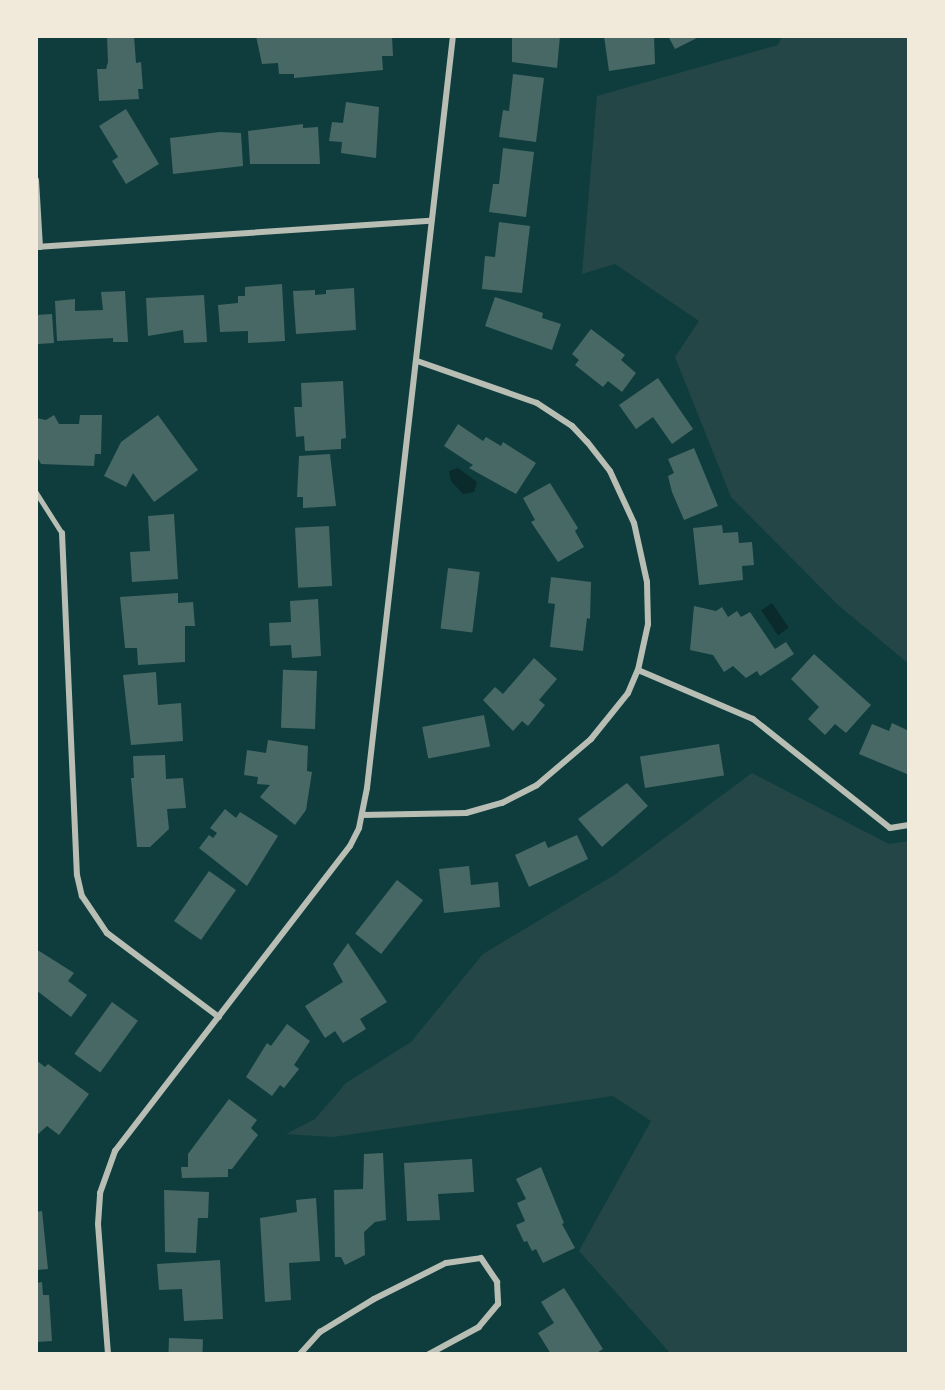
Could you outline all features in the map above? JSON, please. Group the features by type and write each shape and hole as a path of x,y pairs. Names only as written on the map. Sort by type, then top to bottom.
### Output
{"street":[{"path":"108,1354 98,1224 106,1171 127,1130 219,1017 350,846 362,815 417,361 430,221 453,36"},
{"path":"36,180 38,247 430,221"},
{"path":"362,815 466,813 518,796 558,770 591,739 628,693 638,670 648,624 647,582 634,523 610,471 572,426 537,403 417,361"},
{"path":"62,533 76,875 82,896 107,933 219,1017"},
{"path":"638,670 753,719 890,828 909,825"},
{"path":"300,1354 320,1332 374,1299 446,1263 481,1258 497,1282 498,1304 479,1327 429,1354"}],"lane":[{"path":"36,492 62,533"}],"shaded area":[{"path":"782,36 909,36 909,664 838,605 731,497 675,357 699,321 615,264 582,274 597,96 778,45"},
{"path":"458,468 477,482 474,492 463,494 451,481 449,471"},
{"path":"772,603 789,628 778,635 761,610"},
{"path":"752,773 889,844 909,841 909,1354 671,1354 579,1251 651,1121 613,1096 333,1137 286,1134 315,1119 346,1083 411,1042 483,954 616,874"}],"building":[{"path":"134,36 136,63 141,62 143,89 138,89 139,99 99,101 97,69 106,69 107,37"},
{"path":"256,36 392,36 393,56 382,56 383,70 294,78 294,74 279,74 278,63 262,64"},
{"path":"512,36 560,36 557,68 512,62"},
{"path":"604,36 654,36 655,64 609,71"},
{"path":"668,36 701,36 675,49"},
{"path":"513,74 544,78 536,142 499,137 503,110 509,111"},
{"path":"346,102 379,107 376,158 341,153 342,142 329,141 332,122 343,123"},
{"path":"126,109 159,164 126,184 112,161 118,157 99,126"},
{"path":"303,124 303,128 318,127 320,164 250,164 248,131"},
{"path":"220,132 241,133 243,166 173,174 170,138"},
{"path":"503,148 534,152 526,217 489,212 493,184 499,184"},
{"path":"499,222 530,226 522,293 482,289 485,256 495,257"},
{"path":"282,284 285,341 248,343 248,331 220,332 218,305 238,303 238,296 245,296 245,287"},
{"path":"354,288 356,330 296,334 293,291 315,290 315,295 326,294 326,290"},
{"path":"125,291 128,342 113,342 113,338 57,341 55,301 75,299 75,311 103,310 101,292"},
{"path":"204,295 207,342 184,343 183,330 148,336 146,298"},
{"path":"495,297 543,313 542,318 561,324 552,350 485,326"},
{"path":"52,314 54,343 38,344 36,315"},
{"path":"591,329 625,355 621,360 636,373 622,392 608,381 603,387 575,365 579,360 572,354"},
{"path":"658,378 693,429 672,444 653,417 636,429 619,405"},
{"path":"343,381 346,438 341,439 341,449 305,451 304,436 296,437 294,407 302,407 301,383"},
{"path":"54,415 59,424 79,424 80,415 102,415 101,454 95,454 94,466 41,464 36,455 36,418 46,420"},
{"path":"158,415 198,470 154,502 133,473 126,487 104,476 121,442"},
{"path":"458,424 483,441 486,437 501,446 503,442 536,463 516,494 469,468 473,465 444,446"},
{"path":"694,448 718,506 684,520 672,492 668,476 674,473 668,459"},
{"path":"330,454 336,506 303,508 303,497 297,497 299,456"},
{"path":"550,483 578,528 575,531 584,547 558,562 531,522 535,520 523,498"},
{"path":"174,514 178,579 132,582 130,552 150,551 148,516"},
{"path":"722,525 723,533 738,532 739,543 752,542 754,565 742,566 743,580 699,585 693,528"},
{"path":"329,526 332,586 298,588 295,528"},
{"path":"448,568 480,572 472,632 441,629"},
{"path":"551,577 591,582 590,619 587,618 583,651 550,647 555,604 548,603"},
{"path":"178,593 178,603 193,602 195,626 185,626 185,662 138,665 137,648 125,648 120,597"},
{"path":"318,599 321,656 292,658 291,645 270,646 269,623 291,622 290,601"},
{"path":"694,606 716,611 722,607 728,617 737,611 741,617 750,612 775,649 786,642 794,654 760,676 757,671 746,678 733,666 724,672 713,655 690,650"},
{"path":"814,654 871,705 846,733 835,724 825,735 808,719 819,707 791,679"},
{"path":"534,658 557,679 539,700 545,705 528,726 522,721 513,731 483,700 495,687 503,694"},
{"path":"283,670 317,671 315,729 281,728"},
{"path":"156,672 158,705 181,703 183,741 131,745 123,675"},
{"path":"484,715 490,746 428,758 422,727"},
{"path":"892,723 909,731 907,774 859,754 872,724 889,731"},
{"path":"268,740 308,746 307,771 312,772 306,810 295,825 260,797 270,785 257,784 258,777 244,775 247,750 266,753"},
{"path":"719,744 724,776 645,788 640,757"},
{"path":"165,755 166,779 183,778 186,808 167,809 169,829 150,847 137,847 131,778 134,778 133,756"},
{"path":"627,783 648,806 602,847 578,819"},
{"path":"225,809 236,818 240,812 278,836 247,886 199,848 209,835 213,838 217,833 210,828"},
{"path":"577,835 588,859 529,887 515,855 545,841 548,848"},
{"path":"469,866 471,885 498,882 500,907 444,913 439,869"},
{"path":"209,871 236,890 201,940 174,921"},
{"path":"397,880 423,900 381,954 355,934"},
{"path":"348,943 387,1002 360,1019 366,1029 343,1043 335,1031 325,1038 305,1006 343,982 333,964"},
{"path":"36,949 74,973 68,981 87,995 71,1017 36,990"},
{"path":"112,1002 138,1021 100,1073 74,1054"},
{"path":"287,1024 310,1041 294,1065 299,1069 284,1088 280,1085 272,1096 246,1077 267,1043 271,1046"},
{"path":"36,1060 45,1067 48,1064 89,1094 59,1135 47,1126 36,1136"},
{"path":"229,1099 257,1120 251,1128 258,1135 232,1169 228,1169 228,1177 182,1178 181,1167 188,1167 188,1154"},
{"path":"383,1153 386,1220 375,1222 364,1232 365,1255 345,1265 341,1257 335,1257 334,1190 363,1189 364,1154"},
{"path":"472,1159 474,1192 438,1194 440,1220 407,1221 404,1163"},
{"path":"541,1167 564,1223 562,1224 575,1248 543,1263 536,1249 532,1251 527,1241 524,1242 516,1225 525,1221 517,1203 526,1199 516,1179"},
{"path":"164,1190 209,1192 208,1218 198,1218 196,1253 165,1252"},
{"path":"316,1198 320,1261 289,1263 291,1300 265,1302 260,1218 297,1212 296,1200"},
{"path":"42,1211 48,1269 36,1270 36,1212"},
{"path":"220,1260 223,1319 184,1321 182,1289 159,1290 157,1264"},
{"path":"42,1282 43,1295 49,1295 52,1341 36,1342 36,1283"},
{"path":"564,1288 603,1349 595,1354 551,1354 538,1333 554,1323 541,1302"},
{"path":"169,1338 203,1339 202,1354 168,1354"}]}
